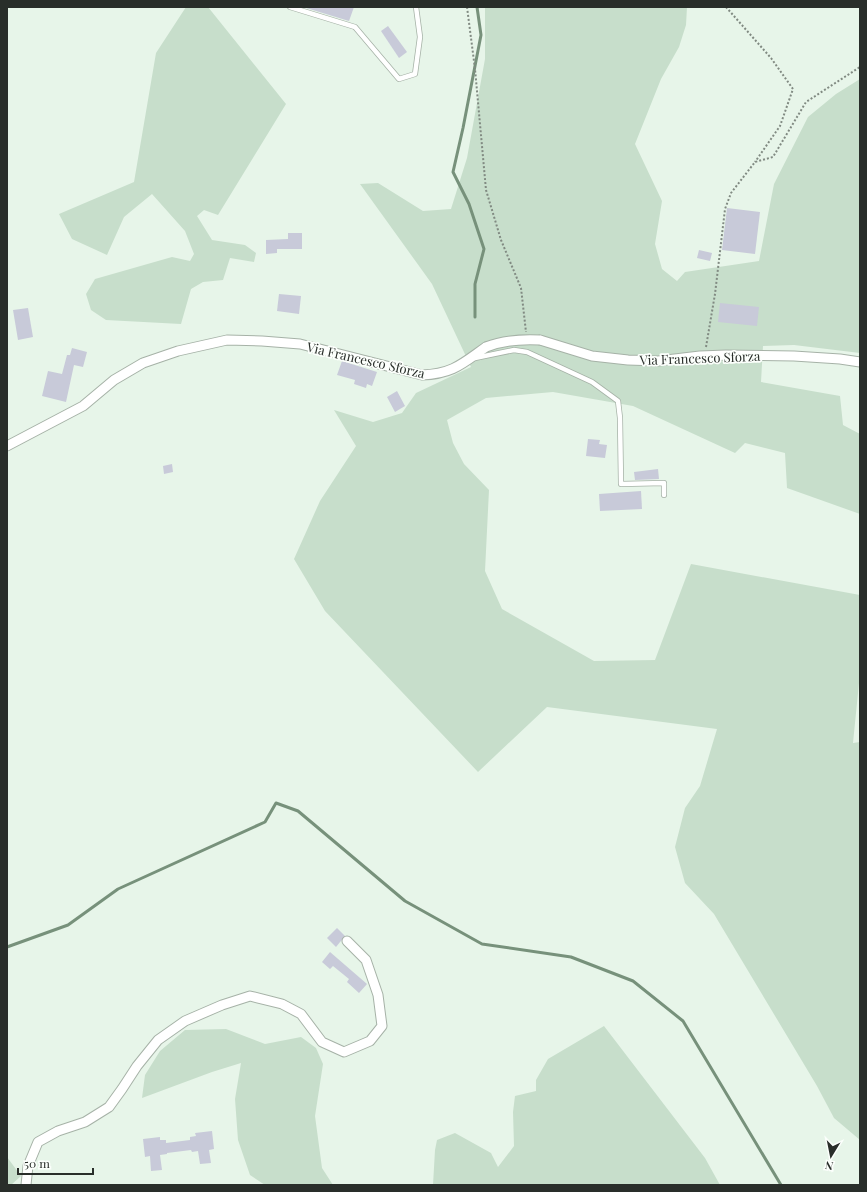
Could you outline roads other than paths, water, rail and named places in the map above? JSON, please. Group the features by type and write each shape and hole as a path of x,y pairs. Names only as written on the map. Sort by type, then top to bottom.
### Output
{"street":[{"name":"Via Francesco Sforza","path":"7,446 83,406 114,380 143,363 178,351 227,340 300,344 422,375 433,375 450,370 464,364 486,347 512,340 540,340 592,356 628,360 658,361 726,354 840,358 860,362"},
{"path":"26,1185 28,1166 38,1142 58,1131 85,1122 109,1107 137,1066 158,1040 185,1021 216,1008 250,996 282,1004 301,1014 322,1042 344,1052 370,1041 382,1026 378,995 366,960 347,941"}],"lane":[{"path":"290,7 355,27 399,79 415,74 420,37 416,7"},
{"path":"469,360 494,353 514,350 527,352 592,382 618,401 620,418 621,484 664,483 664,495"}],"waterway":[{"path":"475,317 475,284 484,249 469,204 453,172 481,35 477,7"},
{"path":"7,947 68,925 118,889 265,822 276,803 298,811 405,901 482,944 571,957 633,981 683,1021 781,1185"}]}
